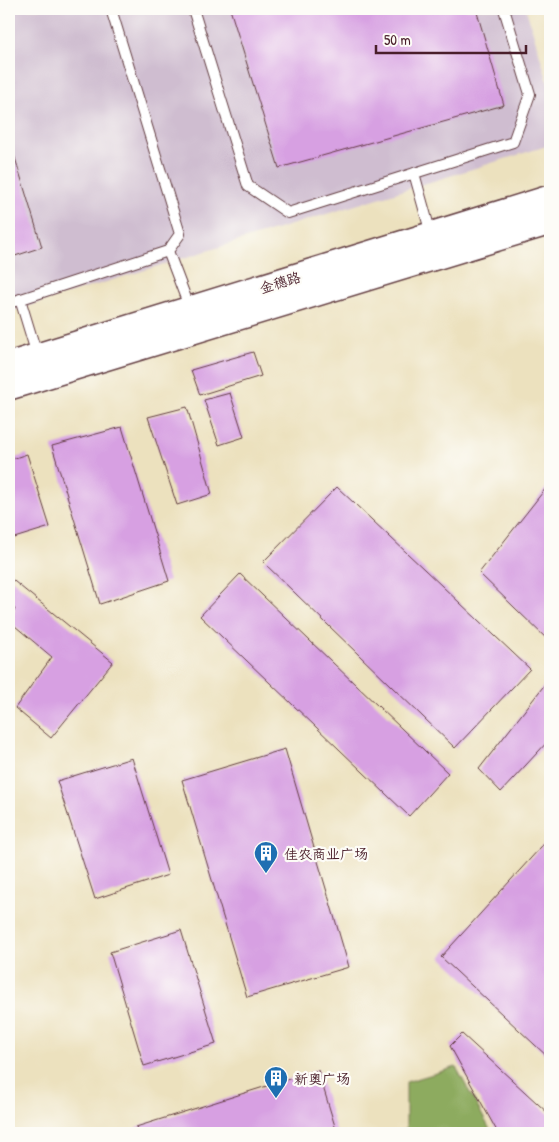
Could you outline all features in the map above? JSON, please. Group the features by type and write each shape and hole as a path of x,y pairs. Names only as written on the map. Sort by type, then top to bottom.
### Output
{"street":[{"name":"金穗路","path":"9,365 41,367 435,246 550,198"},
{"name":"金穗路","path":"9,387 41,367 190,309 435,246 550,222"}],"lane":[{"path":"9,302 168,251 180,234 111,9"},
{"path":"194,9 248,186 288,213 513,142 530,94 504,9"},
{"path":"414,173 435,246"},
{"path":"168,251 190,309"},
{"path":"20,299 41,367"}],"shaded area":[{"path":"9,9 526,9 550,89 550,145 9,312"}],"green space":[{"path":"456,1067 492,1133 406,1133 406,1082"}],"building":[{"path":"230,9 476,9 504,105 279,168"},
{"path":"9,138 42,247 9,258"},
{"path":"253,352 261,376 200,395 191,370"},
{"path":"230,393 244,437 219,445 204,400"},
{"path":"187,407 212,494 177,505 148,417"},
{"path":"122,427 169,581 100,604 52,446"},
{"path":"27,454 50,527 11,539 9,534 9,460"},
{"path":"550,483 550,642 479,573"},
{"path":"337,487 530,669 455,748 263,562"},
{"path":"240,574 448,773 409,816 200,616"},
{"path":"9,577 113,662 51,738 15,708 52,657 9,621 15,609 9,604"},
{"path":"546,683 550,686 550,739 501,792 479,769"},
{"name":"佳农商业广场","path":"285,749 349,967 247,997 182,780"},
{"path":"132,758 168,875 95,899 57,781"},
{"path":"550,837 550,1059 441,957"},
{"path":"181,930 216,1044 144,1066 110,952"},
{"path":"462,1034 550,1115 550,1133 498,1133 450,1046"},
{"name":"新奥广场","path":"318,1070 337,1133 138,1133 136,1127"}],"place":[{"name":"佳农商业广场","path":"266,874"},
{"name":"新奥广场","path":"276,1099"}]}
